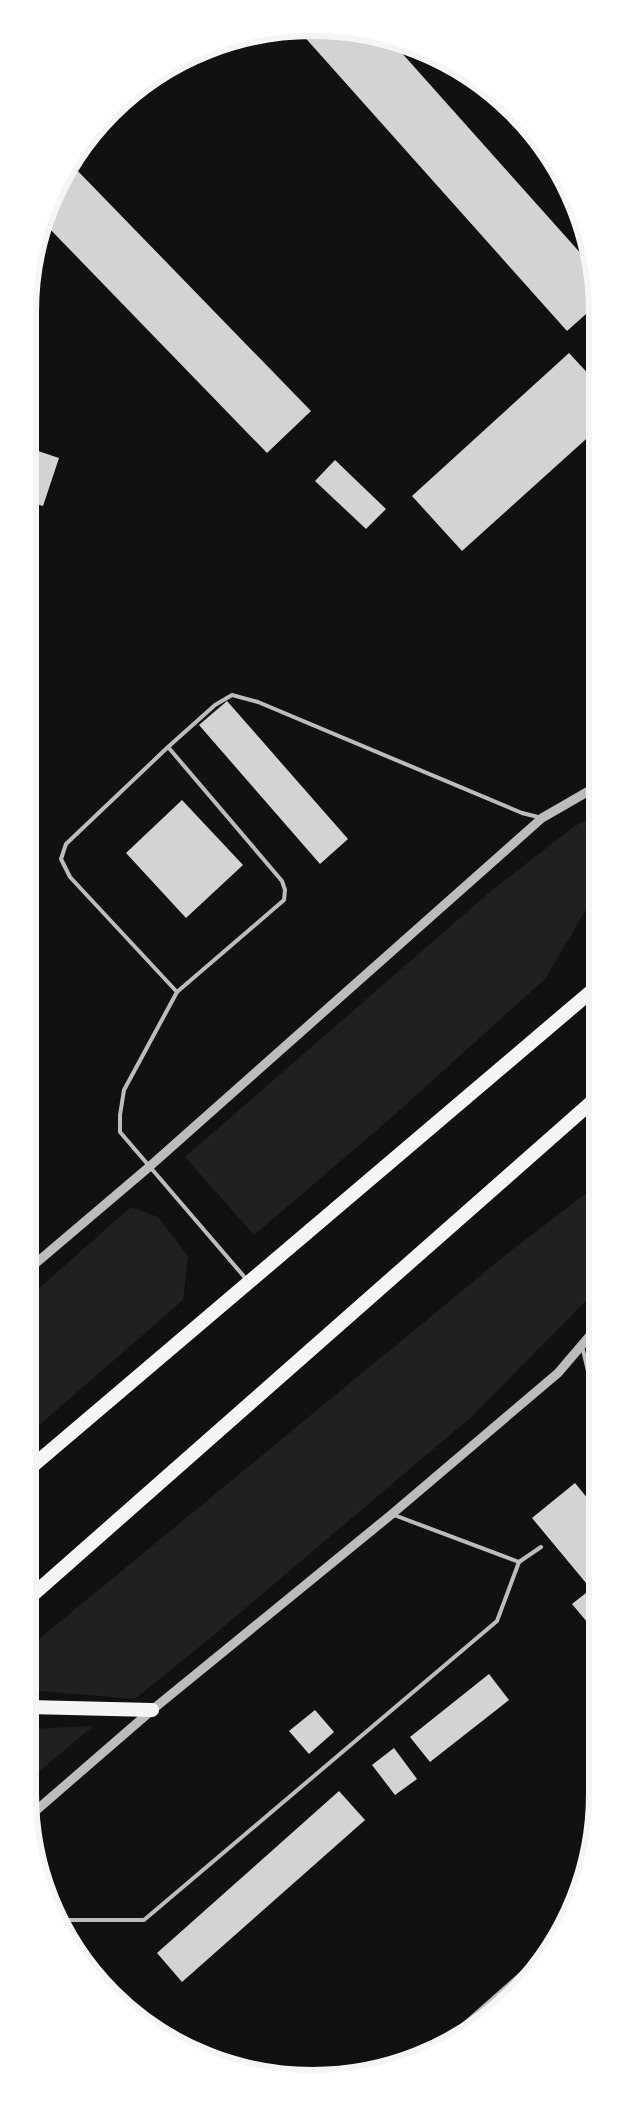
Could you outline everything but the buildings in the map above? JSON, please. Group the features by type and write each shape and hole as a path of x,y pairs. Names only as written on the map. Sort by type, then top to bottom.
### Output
{"highway":[{"path":"36,1463 589,993"},
{"path":"36,1592 589,1104"},
{"path":"36,1707 152,1710"}],"street":[{"path":"36,1263 149,1166 542,818 589,791"},
{"path":"37,1810 152,1710 392,1514 558,1373 589,1337"}],"lane":[{"path":"177,992 70,877 61,859 66,844 215,705 232,696 258,702 522,814 542,818"},
{"path":"168,747 282,881 285,890 284,900 177,992 124,1090 120,1132 248,1281"},
{"path":"582,1346 589,1375"},
{"path":"392,1514 519,1562"},
{"path":"67,1920 144,1920 497,1621 519,1562 541,1547"},
{"path":"462,2025 525,1970"}],"shaded area":[{"path":"589,819 589,904 545,979 392,1117 254,1235 185,1157 492,890 575,826"},
{"path":"589,1191 589,1298 470,1418 209,1639 135,1699 36,1691 36,1641 508,1253"},
{"path":"131,1207 158,1217 188,1256 183,1300 36,1428 36,1291"},
{"path":"93,1726 36,1774 36,1729"}]}
